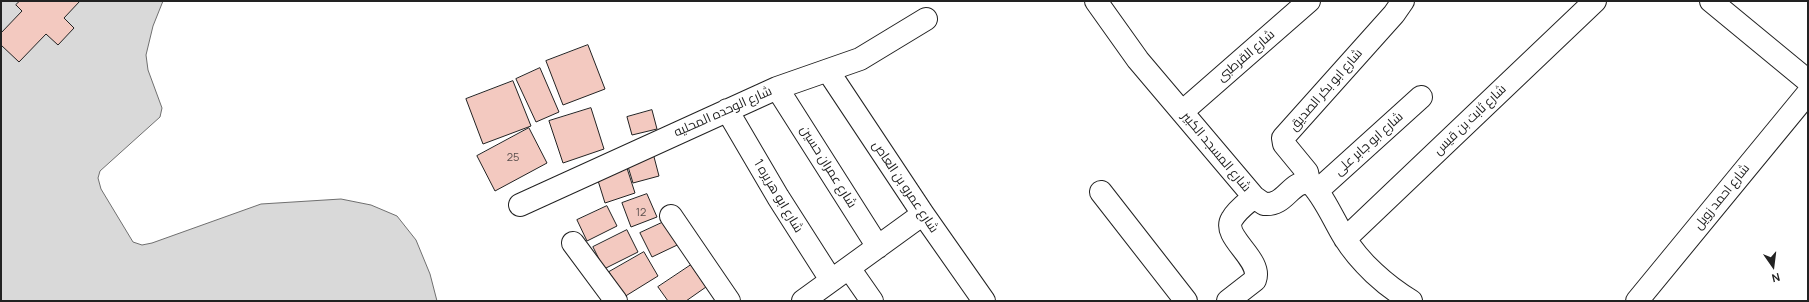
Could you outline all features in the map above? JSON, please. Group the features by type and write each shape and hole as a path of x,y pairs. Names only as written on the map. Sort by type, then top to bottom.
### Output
{"street":[{"name":"شارع المسجد الكبير","path":"1096,1 1138,60 1254,197 1264,204 1278,203 1296,185 1304,182 1313,187"},
{"name":"شارع القرطبى","path":"1182,112 1309,1"},
{"name":"شارع ابو بكر الصديق","path":"1313,187 1307,172 1284,144 1283,138 1388,20 1402,1"},
{"name":"شارع ثابت بن قيس","path":"1345,239 1595,1"},
{"path":"1711,1 1808,81"},
{"name":"شارع الوحده المحليه","path":"520,205 777,88 860,59 926,19"},
{"name":"شارع عمرو بن العاص","path":"828,71 922,214 984,301"},
{"name":"شارع عمران حسين","path":"777,88 878,247"},
{"name":"شارع احمد زويل","path":"1637,301 1808,93"},
{"name":"شارع ابو جابر على","path":"1313,187 1421,97"},
{"name":"شارع ابو هريره 1","path":"727,110 778,197 831,280"},
{"path":"1313,187 1345,239 1384,282 1408,300"},
{"path":"1101,192 1186,301"},
{"path":"1228,301 1255,280 1257,275 1255,267 1237,241 1230,225 1233,217 1254,197"},
{"path":"806,300 922,214"},
{"path":"671,216 729,301"},
{"path":"573,243 616,301"},
{"path":"849,268 872,301"}],"shaded area":[{"path":"1,1 163,1 153,26 146,55 148,70 162,108 160,117 100,171 98,178 101,189 133,242 142,245 152,243 261,204 341,199 371,205 397,216 416,240 430,274 437,301 1,301"}],"building":[{"path":"20,1 80,1 64,18 74,28 58,45 46,34 19,62 1,45 1,33 22,11 16,5"},
{"path":"588,45 605,89 563,105 546,61"},
{"path":"540,68 559,112 536,122 516,79"},
{"path":"513,81 531,126 483,144 466,99"},
{"path":"591,108 604,149 563,163 549,121"},
{"path":"652,110 657,129 632,135 627,117"},
{"path":"529,128 547,163 495,191 477,156"},
{"path":"653,153 659,176 633,183 626,160"},
{"path":"625,162 635,193 605,203 595,171"},
{"path":"647,194 657,217 631,227 622,203"},
{"path":"607,206 617,226 587,241 577,220"},
{"path":"681,214 692,238 652,257 640,233"},
{"path":"627,230 638,252 604,269 593,247"},
{"path":"644,252 658,276 624,297 609,272"},
{"path":"691,265 706,287 686,301 668,301 658,287"}]}
